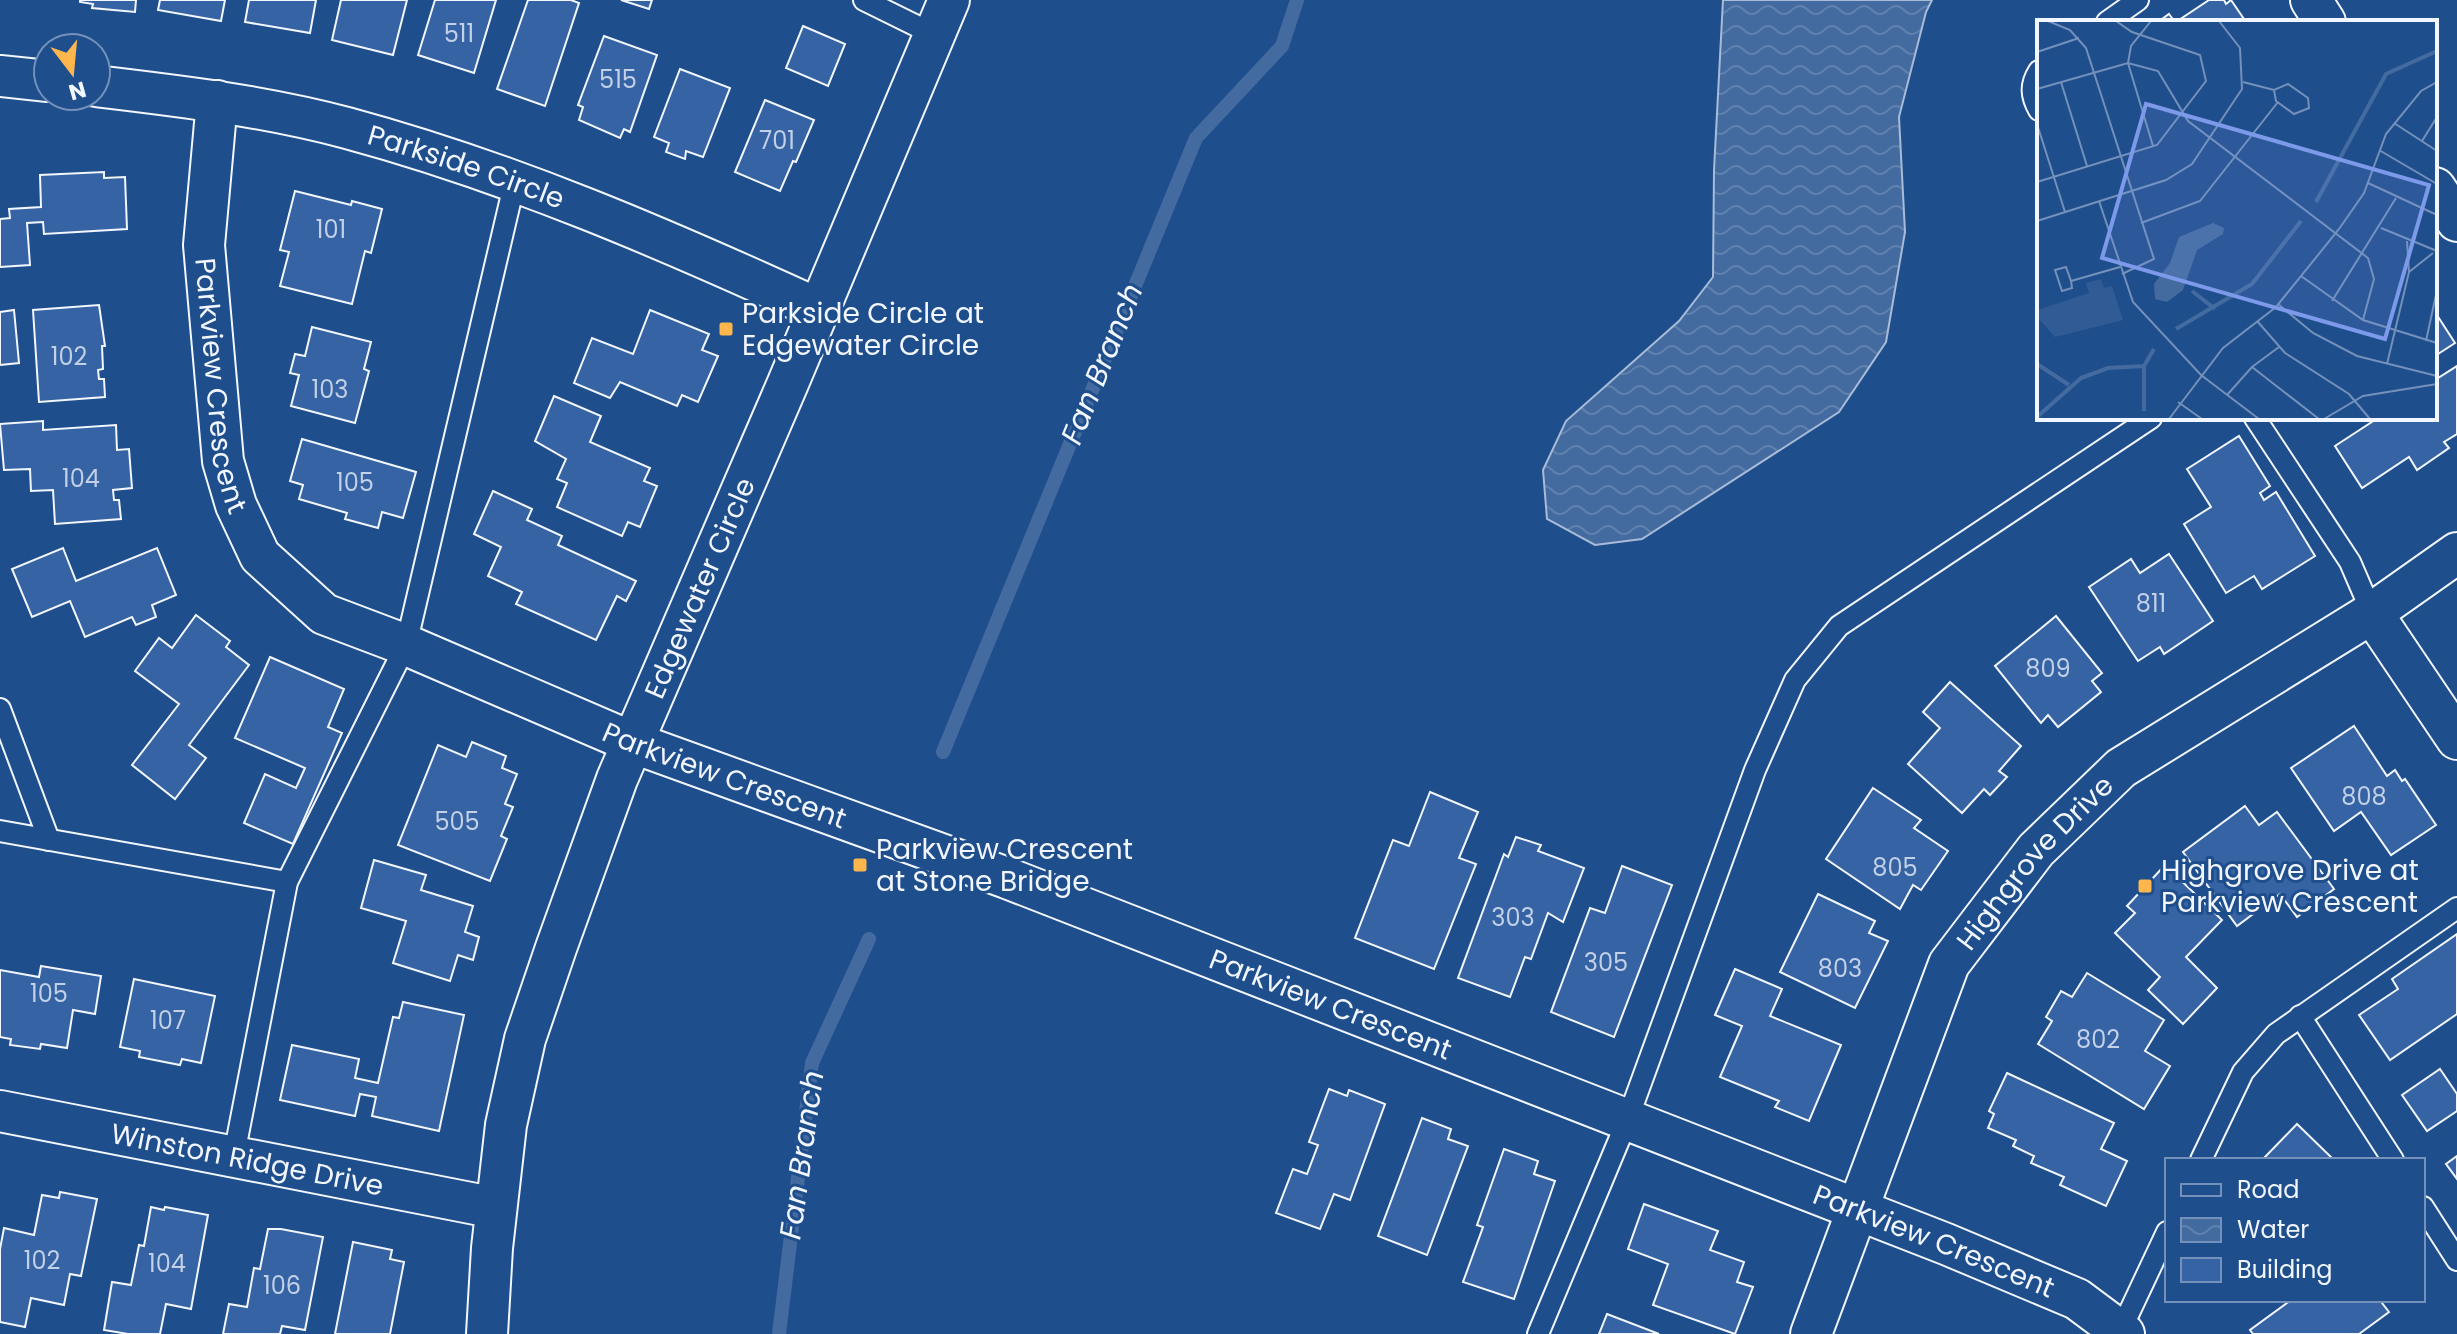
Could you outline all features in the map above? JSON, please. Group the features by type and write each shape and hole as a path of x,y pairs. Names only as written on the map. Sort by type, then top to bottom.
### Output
{"street":[{"path":"2311,0 2324,20"},
{"name":"Edgewater Circle","path":"487,1334 496,1208 506,1125 525,1039 606,807 942,17"},
{"path":"0,76 32,79"},
{"name":"Parkside Circle","path":"112,88 217,101 347,128 515,181 732,269 818,309"},
{"name":"Parkview Crescent","path":"217,101 204,245 223,461 236,505 260,556 324,614 406,645 634,743 1007,878 1946,1244 2077,1299 2121,1333"},
{"path":"2437,191 2457,221"},
{"name":"Highgrove Drive","path":"1811,1334 1949,964 2036,850 2121,768 2372,613 2457,553"},
{"path":"2372,613 2457,739"},
{"name":"Winston Ridge Drive","path":"0,1111 496,1208"}],"lane":[{"path":"864,0 942,17"},
{"path":"2110,20 2138,0"},
{"path":"2037,74 2032,81 2037,105"},
{"path":"234,1155 287,882 406,645 515,181"},
{"path":"1538,1334 1627,1121 1755,770 1795,680 1839,626 2148,420"},
{"path":"2256,420 2350,562 2372,613"},
{"path":"0,709 49,840"},
{"path":"0,831 287,882"},
{"path":"2202,1158 2243,1072 2276,1034 2457,908"},
{"path":"2300,1016 2392,1158"},
{"path":"2425,1210 2457,1260"},
{"path":"2121,1333 2165,1236"}],"water":[{"path":"1723,0 1932,0 1926,12 1899,117 1905,232 1886,342 1839,412 1642,539 1595,545 1547,519 1543,470 1566,421 1679,321 1713,277 1714,170"}],"building":[{"path":"80,0 136,0 135,12 92,8 93,4"},
{"path":"160,0 225,0 221,21 158,10"},
{"path":"249,0 316,0 310,33 245,22"},
{"path":"341,0 407,0 393,55 332,40"},
{"path":"435,0 496,0 474,73 418,55"},
{"path":"528,0 571,0 579,3 545,106 497,89"},
{"path":"621,0 652,0 649,9"},
{"path":"2209,0 2224,0 2226,4 2231,0 2245,20 2179,20"},
{"path":"803,26 845,44 828,86 786,68"},
{"path":"604,36 657,55 630,132 624,129 620,138 579,120 583,107 578,105"},
{"path":"680,69 730,88 703,157 686,151 685,159 666,152 669,143 654,137"},
{"path":"765,100 814,120 780,191 735,172"},
{"path":"104,172 104,178 125,177 127,229 44,234 43,222 27,223 30,265 0,267 0,219 10,218 9,209 41,207 40,175"},
{"path":"295,191 382,209 371,253 365,251 352,304 280,286 289,252 280,250"},
{"path":"99,305 105,346 102,346 103,369 98,370 99,379 104,379 105,397 39,402 33,310"},
{"path":"14,310 19,363 0,365 0,312"},
{"path":"650,310 709,334 702,350 718,356 698,402 682,395 677,406 620,382 610,398 574,383 592,338 633,354"},
{"path":"2437,315 2455,343 2437,355"},
{"path":"312,327 371,342 364,369 369,371 355,423 291,406 299,375 290,373 295,354 305,356"},
{"path":"2457,366 2457,434 2444,442 2449,448 2417,470 2409,457 2362,488 2335,446 2375,420 2437,420 2437,379"},
{"path":"554,396 601,416 590,442 650,468 644,481 657,486 640,527 628,522 622,536 557,507 567,483 557,479 566,459 535,441"},
{"path":"43,421 43,430 116,425 117,450 129,449 132,488 113,490 114,500 119,500 121,519 55,524 53,490 31,491 30,469 4,470 0,424"},
{"path":"2239,436 2270,486 2260,493 2264,500 2276,492 2315,556 2262,589 2254,576 2226,593 2184,524 2211,507 2187,469"},
{"path":"302,439 416,472 403,518 382,512 378,528 345,519 347,513 299,499 303,485 290,481"},
{"path":"493,491 532,509 527,520 562,536 558,545 636,581 626,601 617,596 596,640 516,604 522,592 488,576 501,547 474,534"},
{"path":"63,548 76,581 157,548 176,595 152,605 156,617 136,625 132,617 85,637 70,601 32,617 12,569"},
{"path":"2169,554 2213,621 2164,654 2160,647 2138,661 2089,587 2131,559 2140,573"},
{"path":"196,615 230,641 226,647 249,665 189,745 206,758 175,799 132,765 179,704 135,671 159,638 172,648"},
{"path":"2056,616 2102,673 2092,681 2101,692 2058,727 2048,715 2041,723 1995,666"},
{"path":"270,657 344,689 328,727 342,733 293,844 244,823 265,774 296,788 305,768 235,738"},
{"path":"1950,682 2021,746 1999,771 2007,777 1990,795 1984,789 1962,813 1908,764 1940,728 1923,712"},
{"path":"2354,726 2387,776 2395,770 2402,781 2405,779 2436,825 2391,855 2361,812 2334,831 2291,768"},
{"path":"472,742 506,756 502,768 517,774 505,804 513,807 501,836 507,839 490,881 398,845 438,745 466,757"},
{"path":"1873,788 1921,820 1914,828 1948,851 1921,890 1913,885 1900,909 1826,859"},
{"path":"1430,792 1478,812 1459,858 1476,864 1434,969 1355,938 1393,840 1409,846"},
{"path":"2245,806 2259,825 2277,812 2334,889 2297,917 2280,894 2237,926 2183,852"},
{"path":"1516,837 1541,845 1538,851 1584,868 1563,922 1548,913 1531,959 1525,957 1510,997 1458,978 1504,854 1508,857"},
{"path":"374,860 426,875 421,890 473,906 465,932 479,937 473,960 458,955 450,981 393,963 406,921 361,908"},
{"path":"2165,865 2222,920 2186,957 2217,988 2183,1024 2148,990 2160,977 2115,933 2135,913 2127,906"},
{"path":"1622,866 1672,885 1614,1037 1551,1012 1590,908 1605,913"},
{"path":"1818,894 1875,921 1869,933 1888,941 1855,1008 1780,972"},
{"path":"2457,934 2457,1014 2390,1060 2359,1015 2398,989 2392,979"},
{"path":"41,966 101,976 95,1014 73,1010 67,1048 41,1044 40,1049 10,1045 11,1039 0,1037 0,970 39,977"},
{"path":"1735,969 1782,989 1770,1016 1841,1045 1809,1121 1775,1107 1779,1101 1720,1077 1742,1026 1715,1015"},
{"path":"2087,973 2164,1020 2145,1051 2170,1066 2144,1109 2038,1044 2052,1021 2046,1017 2061,991 2072,997"},
{"path":"134,979 215,996 201,1063 182,1059 180,1065 139,1057 140,1051 120,1047"},
{"path":"403,1002 464,1015 439,1131 372,1116 376,1097 360,1094 355,1116 280,1100 292,1045 359,1059 355,1078 378,1083 393,1017 399,1018"},
{"path":"2440,1069 2457,1094 2457,1111 2427,1131 2402,1095"},
{"path":"2007,1073 2114,1123 2101,1149 2127,1161 2106,1206 2060,1185 2064,1177 2031,1163 2034,1156 2013,1146 2016,1140 1988,1128 1994,1114 1989,1111"},
{"path":"1329,1089 1347,1096 1349,1090 1385,1104 1350,1200 1334,1194 1320,1229 1276,1213 1293,1169 1307,1174 1318,1145 1309,1142"},
{"path":"1422,1118 1451,1129 1448,1139 1468,1146 1427,1255 1378,1236"},
{"path":"2297,1124 2332,1158 2264,1158"},
{"path":"1504,1149 1538,1161 1534,1174 1555,1181 1514,1299 1463,1282 1483,1227 1477,1225"},
{"path":"2457,1156 2457,1179 2446,1164"},
{"path":"60,1192 97,1199 81,1276 70,1274 64,1305 31,1298 25,1327 0,1322 0,1249 4,1228 34,1235 42,1195 59,1198"},
{"path":"1644,1204 1718,1231 1710,1250 1744,1262 1737,1282 1753,1287 1735,1334 1653,1305 1668,1264 1628,1249"},
{"path":"151,1207 208,1215 191,1309 166,1304 160,1334 104,1330 112,1282 131,1285 139,1245 144,1246"},
{"path":"268,1229 323,1237 305,1330 282,1326 280,1334 223,1334 229,1304 247,1307 254,1268 260,1269"},
{"path":"353,1242 392,1250 390,1259 404,1262 390,1334 335,1334"},
{"path":"2288,1302 2383,1302 2389,1312 2359,1334 2253,1334 2250,1330"},
{"path":"1607,1314 1659,1334 1599,1334"}],"waterway":[{"name":"Fan Branch","path":"943,752 1196,138 1282,46 1297,0"},
{"name":"Fan Branch","path":"779,1334 812,1063 869,939"}],"place":[{"name":"Parkside Circle at Edgewater Circle","path":"726,329"},
{"name":"Parkview Crescent at Stone Bridge","path":"860,865"},
{"name":"Highgrove Drive at Parkview Crescent","path":"2145,886"}]}
